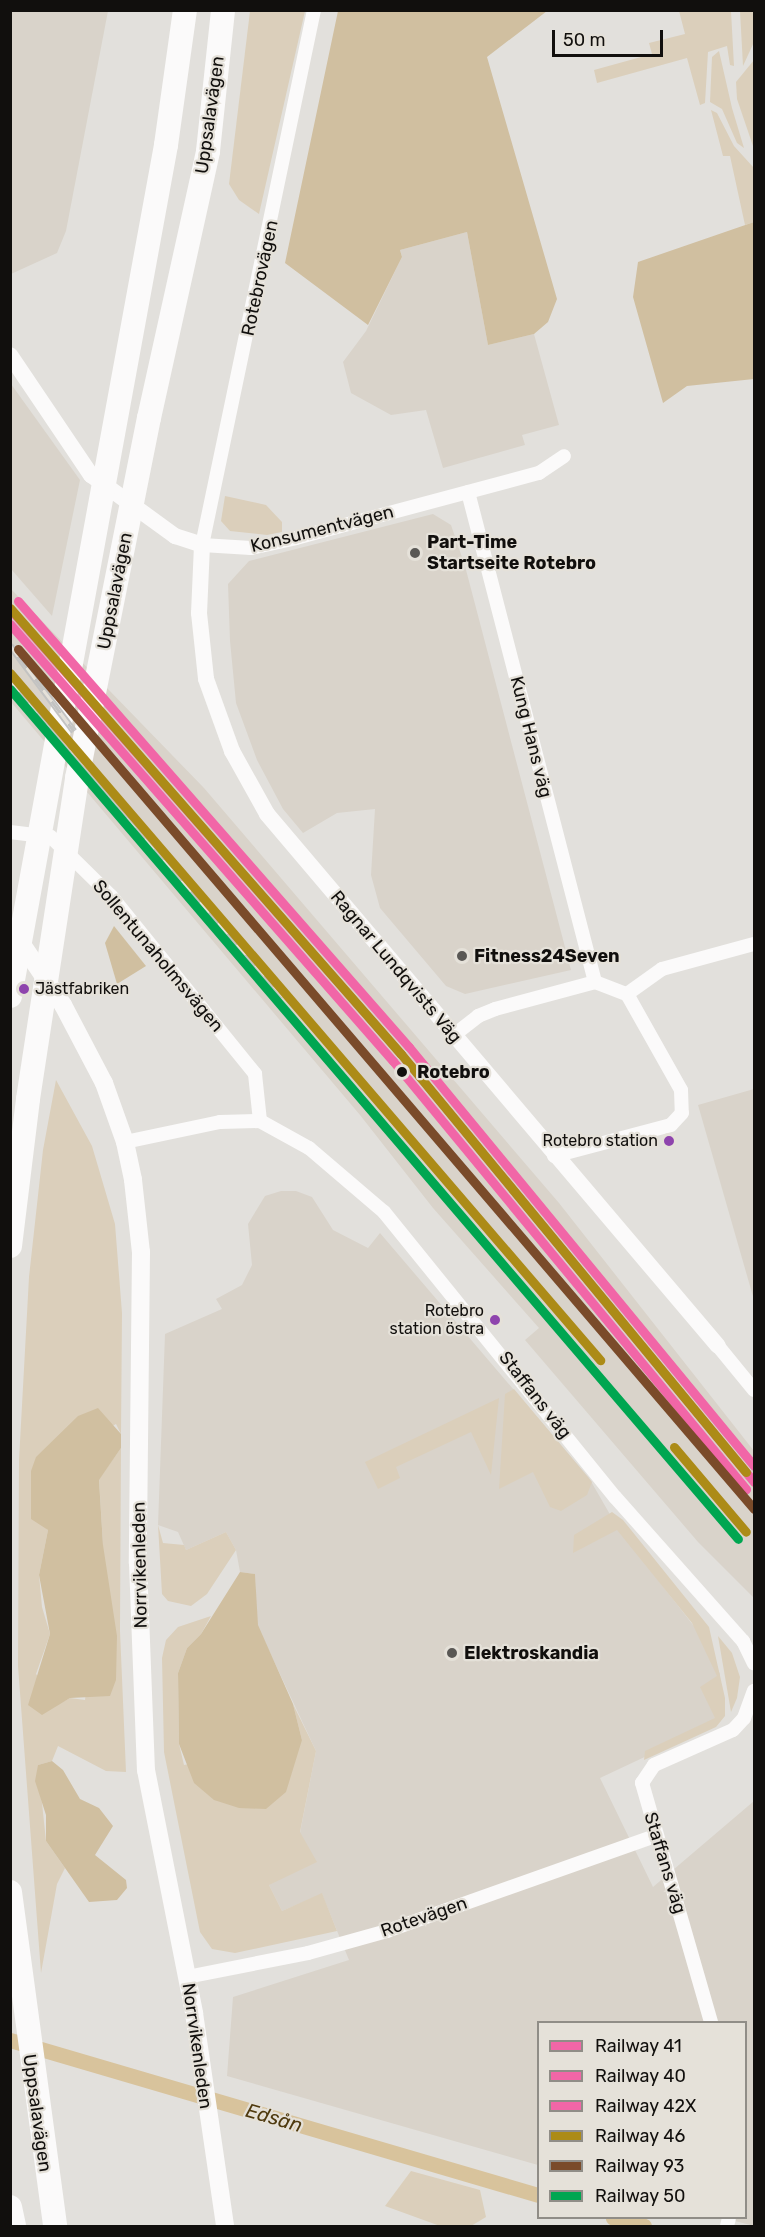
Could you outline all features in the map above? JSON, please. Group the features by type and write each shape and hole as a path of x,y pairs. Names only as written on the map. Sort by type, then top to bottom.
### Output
{"highway":[{"path":"166,145 178,10"},
{"name":"Uppsalavägen","path":"10,996 166,145 185,10"},
{"name":"Uppsalavägen","path":"10,1246 28,1099 77,778 149,418 208,151 223,10"},
{"path":"208,151 235,10"},
{"name":"Uppsalavägen","path":"10,1892 32,2075 55,2226"},
{"path":"10,2207 14,2226"}],"main road":[{"name":"Norrvikenleden","path":"10,928 84,1042 125,1142 141,1252 138,1563 146,1770 187,1977 225,2226"}],"street":[{"name":"Rotebrovägen","path":"202,545 315,10"},
{"name":"Konsumentvägen","path":"10,355 91,475 175,536 202,545 251,548 539,473 564,456"},
{"name":"Kung Hans väg","path":"468,492 595,982"},
{"name":"Ragnar Lundqvists Väg","path":"202,545 199,613 206,680 231,751 267,814 754,1390"},
{"name":"Sollentunaholmsvägen","path":"10,832 51,837 111,896 255,1074 260,1121"},
{"path":"627,994 662,969 754,944"},
{"path":"454,1035 478,1016 495,1009 595,982 627,994 681,1090 682,1113 671,1125 554,1156"},
{"path":"125,1142 220,1122 260,1121"},
{"name":"Staffans väg","path":"260,1121 309,1148 384,1212 615,1497 743,1641 754,1664"},
{"name":"Staffans väg","path":"711,2021 642,1786 644,1775 654,1765 733,1730 744,1718 754,1691"},
{"name":"Rotevägen","path":"187,1977 308,1953 387,1930 655,1836"}],"shaded area":[{"path":"11,10 108,11 66,231 57,253 11,274"},
{"path":"250,11 305,11 259,214 239,200 229,184"},
{"path":"338,11 547,11 487,57 557,299 548,322 534,334 488,345 467,232 400,250 402,257 368,325 285,263"},
{"path":"679,11 731,11 734,66 730,65 727,46 708,52 705,103 700,105 687,58 597,83 594,70 652,54 649,43 685,34"},
{"path":"740,11 754,11 754,42 743,66"},
{"path":"719,51 744,148 737,143 722,109 710,102 712,57"},
{"path":"754,60 754,149 737,99 736,82"},
{"path":"711,110 717,113 734,146 754,168 754,222 745,225 730,156 723,156"},
{"path":"754,222 754,379 687,386 663,403 633,297 638,262"},
{"path":"467,232 488,345 534,334 559,425 522,435 525,445 443,468 426,410 391,415 351,393 343,362 366,331 402,257 400,250"},
{"path":"11,384 80,480 52,616 11,569"},
{"path":"225,496 266,505 282,522 282,532 267,535 230,531 221,521"},
{"path":"433,514 451,525 465,566 571,970 465,994 446,986 380,908 371,875 375,809 337,813 303,833 283,809 257,760 236,703 230,641 228,584 249,561"},
{"path":"10,588 204,788 559,1203 754,1451 754,1598 698,1542 525,1340 539,1328 433,1208 360,1115 11,702"},
{"path":"114,926 146,966 117,984 105,943"},
{"path":"56,1080 92,1146 115,1224 122,1313 121,1434 116,1424 31,1471 40,1522 48,1530 39,1575 42,1607 50,1634 36,1674 61,1703 70,1698 85,1700 103,1545 99,1479 121,1448 120,1631 126,1772 106,1771 58,1746 52,1761 38,1765 46,1841 65,1868 57,1884 41,1973 18,1666 19,1460 29,1277 43,1150"},
{"path":"754,1089 754,1300 698,1105"},
{"path":"281,1191 296,1191 312,1197 333,1230 368,1248 380,1233 589,1478 619,1530 700,1634 720,1674 721,1721 600,1778 653,1887 754,1801 754,2226 728,2219 747,2219 747,2021 537,2021 537,2165 227,2076 233,1997 349,1960 322,1894 282,1911 269,1885 300,1833 316,1751 257,1625 255,1574 240,1572 236,1550 226,1532 186,1550 178,1532 158,1525 165,1334 222,1309 216,1299 242,1285 252,1265 248,1224 265,1196"},
{"path":"514,1389 592,1482 587,1495 561,1511 550,1507 533,1472 499,1489 505,1394"},
{"path":"499,1398 491,1475 471,1432 396,1467 400,1478 378,1489 365,1462"},
{"path":"98,1408 121,1434 121,1448 99,1480 103,1545 117,1636 116,1680 110,1696 70,1698 42,1715 28,1705 50,1634 39,1575 48,1530 31,1519 31,1471 36,1457 78,1416"},
{"path":"612,1512 623,1520 709,1627 725,1698 725,1716 716,1727 644,1760 645,1751 715,1718 700,1687 717,1676 692,1623 617,1530 573,1553 574,1535"},
{"path":"158,1525 163,1543 184,1545 186,1550 226,1532 236,1550 207,1594 191,1606 168,1601 162,1594"},
{"path":"240,1572 255,1574 258,1625 293,1704 302,1740 286,1792 266,1809 239,1808 214,1800 194,1783 179,1744 178,1673 187,1648 201,1634"},
{"path":"211,1616 201,1634 187,1648 178,1673 179,1744 184,1765 302,1740 293,1704 316,1751 300,1832 317,1862 269,1885 282,1911 322,1893 337,1931 235,1953 212,1949 200,1932 164,1752 162,1658 166,1640 178,1627"},
{"path":"718,1636 732,1653 740,1677 737,1698 731,1712"},
{"path":"52,1761 63,1770 80,1799 99,1808 113,1826 95,1855 126,1880 127,1888 117,1900 89,1902 46,1841 46,1815 35,1781 38,1765"},
{"path":"411,2171 480,2190 486,2217 471,2226 440,2226 385,2206"}],"waterway":[{"name":"Edsån","path":"10,2040 537,2195"},
{"name":"Edsån","path":"617,2219 644,2226"}],"railway":[{"path":"10,645 74,731"},
{"path":"10,681 70,755 283,996"}],"rail line":[{"name":"42X","path":"18,601 409,1047 754,1466"},
{"name":"46","path":"10,608 401,1054 746,1472"},
{"name":"41","path":"10,609 401,1054 754,1482"},
{"name":"40","path":"10,624 393,1061 746,1489"},
{"name":"93","path":"18,649 754,1509"},
{"name":"46","path":"10,673 600,1360"},
{"name":"50","path":"10,689 738,1539"},
{"name":"46","path":"674,1447 746,1532"}],"place":[{"name":"Part-Time Startseite Rotebro","path":"415,553"},
{"name":"Fitness24Seven","path":"462,956"},
{"name":"Jästfabriken","path":"24,989"},
{"name":"Rotebro","path":"402,1072"},
{"name":"Rotebro station","path":"669,1141"},
{"name":"Rotebro station östra","path":"495,1320"},
{"name":"Elektroskandia","path":"452,1653"}]}
